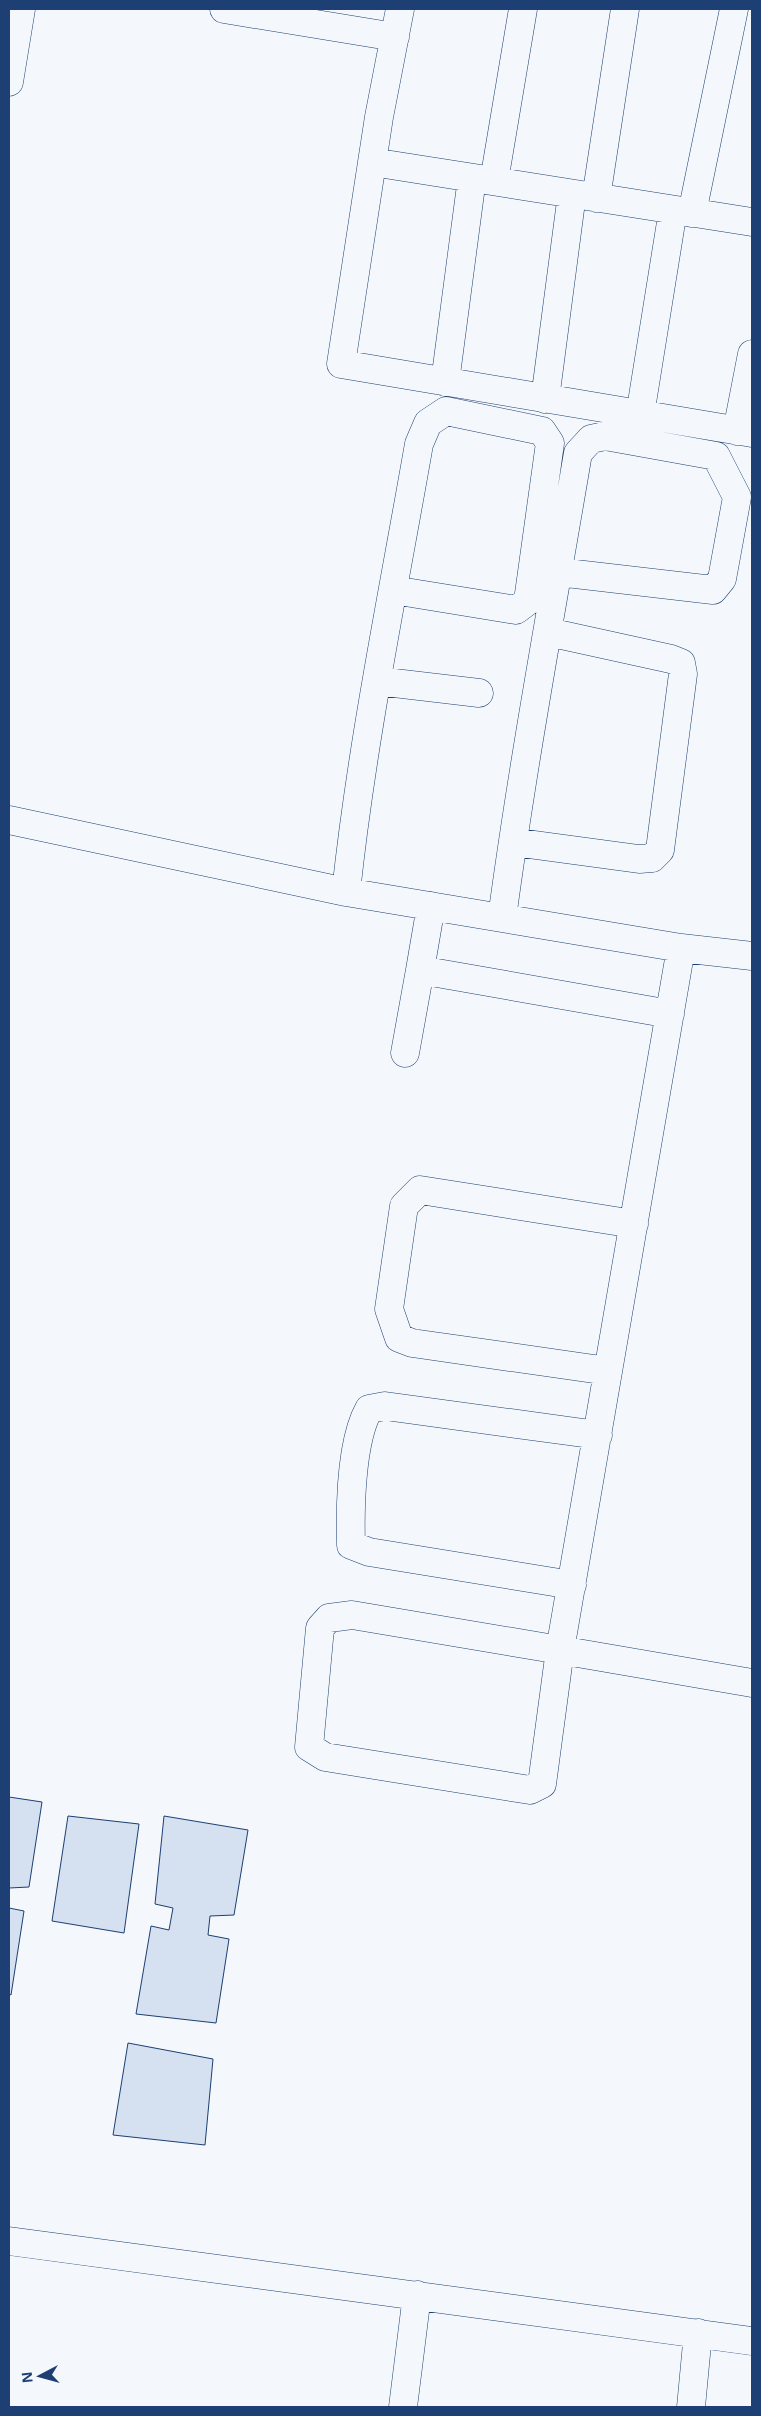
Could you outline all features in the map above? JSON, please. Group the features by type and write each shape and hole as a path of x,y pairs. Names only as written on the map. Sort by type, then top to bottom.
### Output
{"street":[{"path":"9,82 21,9"},
{"path":"224,9 395,37"},
{"path":"400,9 372,162 341,364 745,432 752,354"},
{"path":"445,382 483,180 523,9"},
{"path":"544,399 584,196 625,9"},
{"path":"640,415 683,211 734,9"},
{"path":"372,162 752,222"},
{"path":"346,892 352,835 377,681 418,444 428,422 446,411 542,431 550,443 528,601 516,610 393,590"},
{"path":"502,918 513,842 558,572 578,452 591,439 605,436 716,456 737,497 722,579 712,590 558,572"},
{"path":"513,842 639,859 652,858 660,850 683,674 680,663 671,658 548,632"},
{"path":"377,681 479,693"},
{"path":"9,820 346,892 681,948 752,956"},
{"path":"405,1053 432,906"},
{"path":"681,948 560,1650 542,1784 530,1790 325,1757 309,1747 320,1628 329,1618 352,1615 560,1650 752,1683"},
{"path":"420,970 670,1014"},
{"path":"608,1371 412,1343 399,1338 389,1309 404,1206 420,1190 634,1224"},
{"path":"572,1585 369,1552 351,1545 350,1508 361,1423 369,1409 385,1406 598,1435"},
{"path":"9,2241 752,2341"},
{"path":"403,2407 417,2296"},
{"path":"691,2407 698,2333"}],"building":[{"path":"9,1797 42,1802 29,1887 9,1888"},
{"path":"68,1816 139,1824 124,1933 52,1921"},
{"path":"164,1816 248,1830 234,1915 210,1916 208,1935 229,1939 216,2023 136,2014 151,1926 169,1930 173,1908 155,1904"},
{"path":"9,1908 24,1911 11,1995 9,1994"},
{"path":"128,2043 213,2059 205,2145 113,2135"}]}
